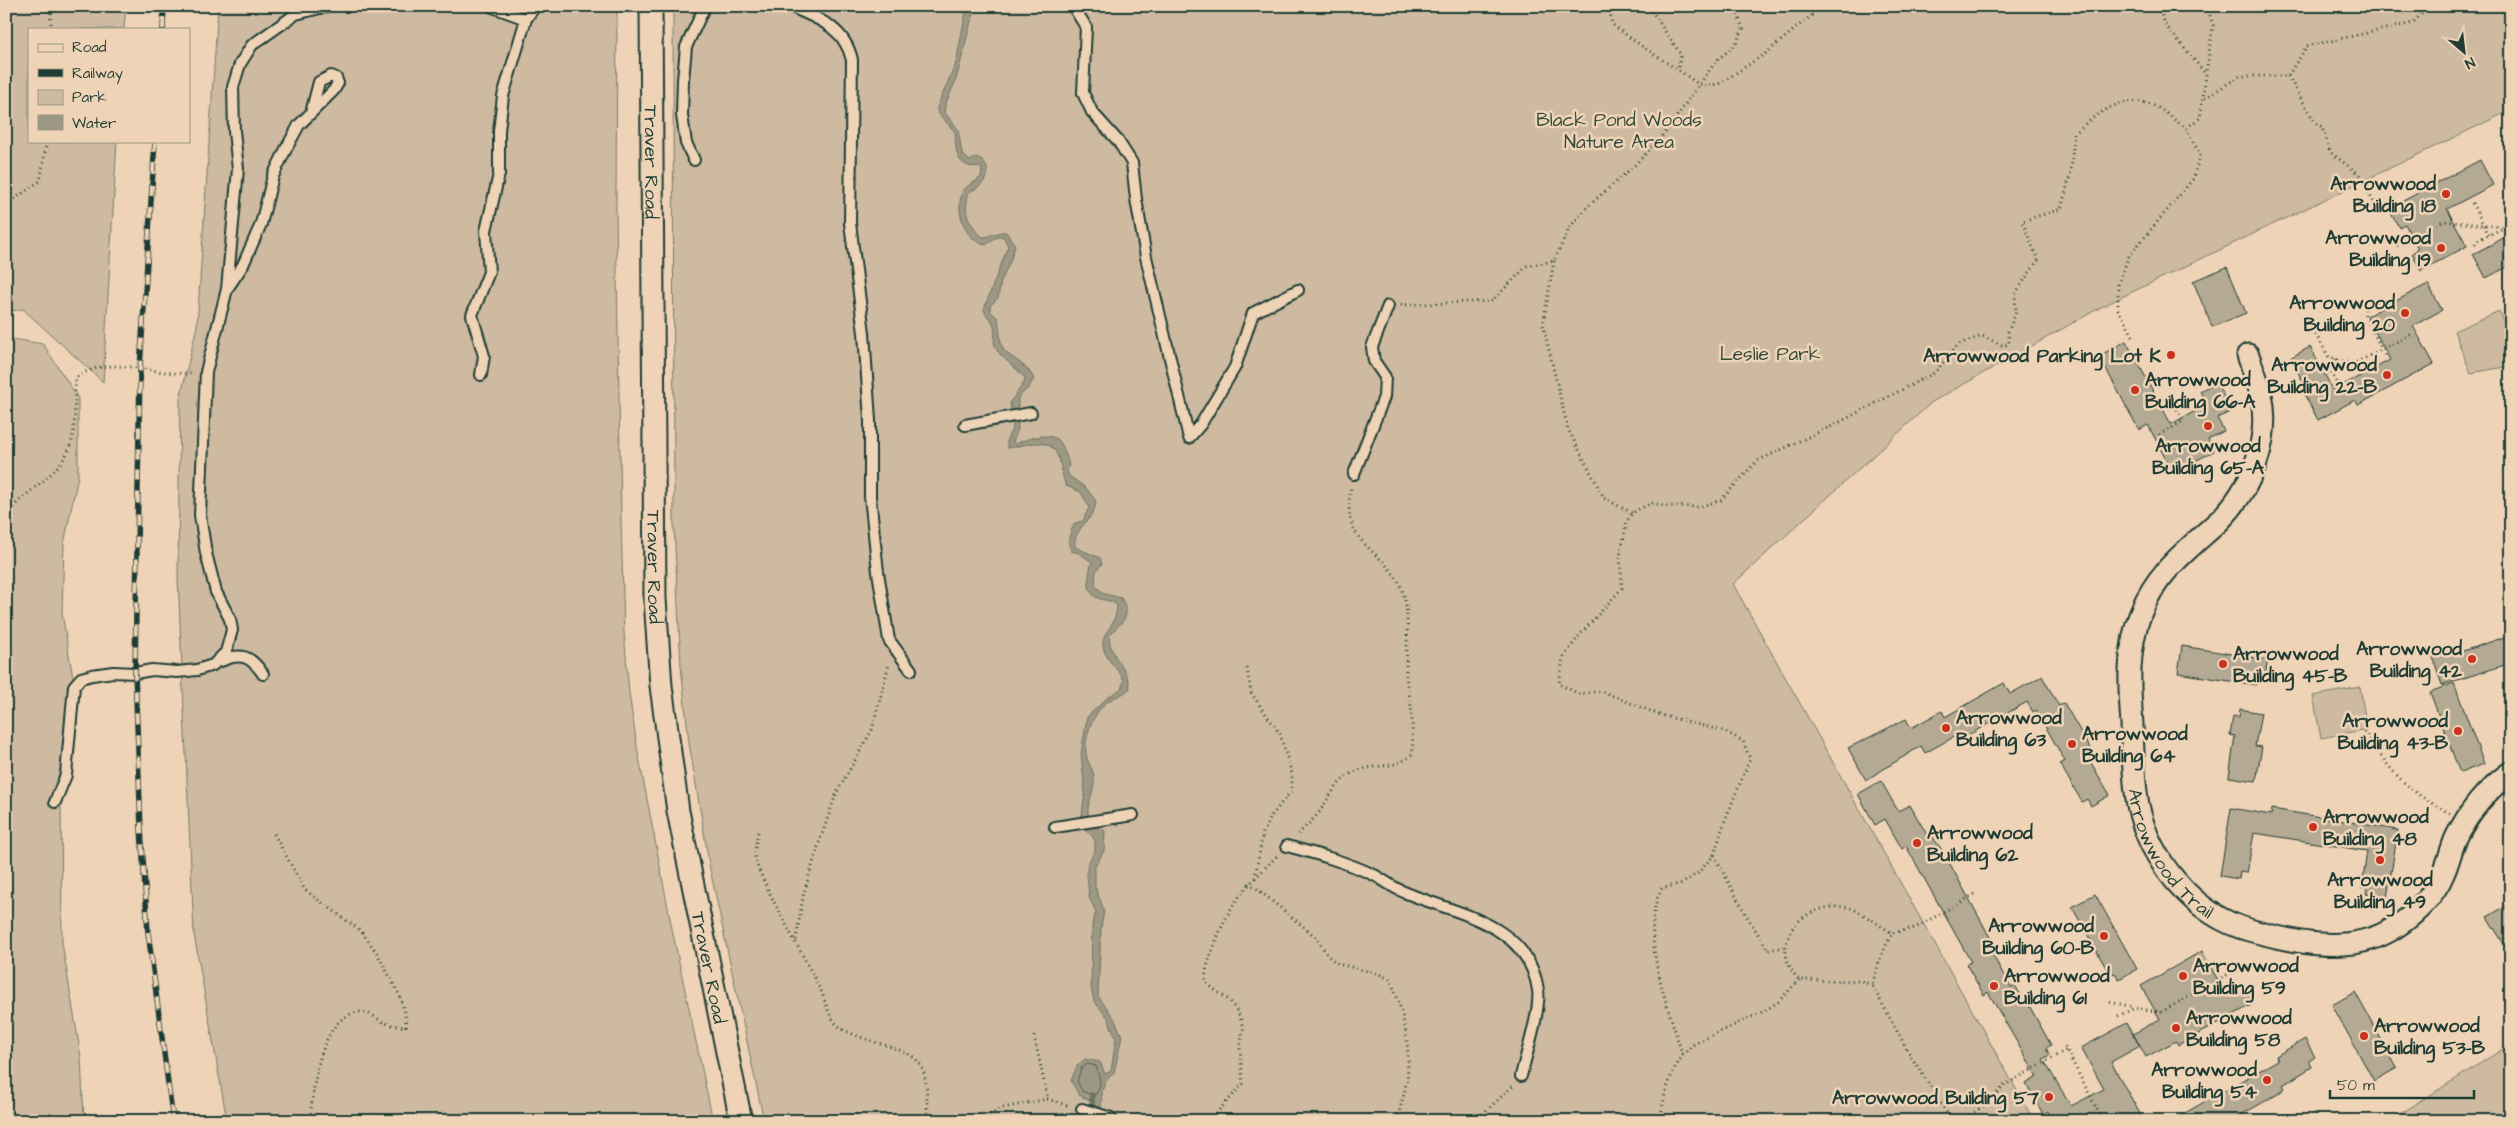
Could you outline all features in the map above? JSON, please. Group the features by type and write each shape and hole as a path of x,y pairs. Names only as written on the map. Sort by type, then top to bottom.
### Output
{"street":[{"name":"Traver Road","path":"651,6 655,599 661,686 678,811 741,1121"},
{"name":"Arrowwood Trail","path":"2248,355 2261,394 2263,418 2262,441 2250,480 2237,502 2226,514 2164,572 2144,605 2133,638 2129,668 2135,784 2141,819 2159,856 2182,887 2199,904 2220,918 2240,927 2278,938 2321,944 2345,944 2370,939 2388,932 2420,908 2444,873 2456,838 2478,801 2511,772"}],"lane":[{"path":"213,665 226,652 232,630 230,619 216,592 206,553 200,515 206,372 228,289 238,169 233,108 236,75 252,45 274,28 296,14 328,6"},
{"path":"490,6 526,19"},
{"path":"481,375 484,356 472,315 489,272 486,231 499,174 499,132 503,96 526,19 535,6"},
{"path":"694,160 686,143 682,115 683,80 686,47 705,6"},
{"path":"789,6 838,31 847,43 852,60 850,223 864,333 872,515 885,623 893,646 911,670"},
{"path":"1073,6 1086,27 1084,93 1092,112 1118,141 1132,163 1146,257 1189,438 1201,424 1235,367 1253,313 1298,290"},
{"path":"228,289 243,265 261,224 273,176 279,163 299,125 311,113"},
{"path":"1354,474 1384,397 1384,377 1374,361 1372,347 1388,306"},
{"path":"966,426 1031,413"},
{"path":"55,802 66,775 74,686 81,678 106,673 135,673 152,670 177,672 213,665 233,656 247,658 263,674"},
{"path":"1055,827 1133,815"},
{"path":"1287,846 1331,858 1375,876 1402,892 1456,910 1497,928 1514,942 1534,974 1538,991 1522,1076"},
{"path":"1082,1109 1111,1118"}],"path":[{"path":"51,6 51,28"},
{"path":"1609,6 1612,24 1640,48 1678,69 1701,86 1720,84 1764,54 1812,13 1823,6"},
{"path":"1632,513 1604,498 1568,429 1543,325 1554,261 1570,227 1587,207 1634,166 1665,133 1701,86 1704,77 1716,61 1735,44 1742,29 1735,6"},
{"path":"1800,6 1812,13"},
{"path":"2158,6 2166,26 2205,74"},
{"path":"2186,128 2200,118 2204,98 2205,74 2213,25 2207,6"},
{"path":"2288,76 2307,46 2413,23 2429,6"},
{"path":"2493,6 2511,13"},
{"path":"1652,8 1681,55 1678,69"},
{"path":"2204,98 2240,76 2288,76"},
{"path":"2288,76 2315,122 2322,127 2330,152 2360,174 2374,203"},
{"path":"1682,1054 1654,951 1655,900 1662,888 1683,883 1698,873 1714,855 1725,820 1750,759 1743,741 1724,731 1660,715 1601,691 1579,694 1559,684 1563,658 1579,636 1622,588 1620,556 1627,521 1632,513 1651,503 1666,506 1699,507 1721,500 1757,461 1836,424 1934,373 1959,344 1982,336 2004,346 2010,343 2008,332 2016,312 2015,294 2038,260 2022,221 2061,209 2071,172 2074,134 2095,114 2129,101 2151,104 2186,128 2200,155 2193,179 2128,256 2118,284 2118,309 2133,336"},
{"path":"6,205 40,180 47,142"},
{"path":"2472,203 2489,235"},
{"path":"2397,246 2443,221 2509,226"},
{"path":"2475,244 2478,240 2509,226"},
{"path":"1388,306 1492,301 1527,266 1554,261"},
{"path":"2365,304 2365,316 2386,357"},
{"path":"2313,330 2329,357 2353,364 2412,334"},
{"path":"2336,359 2330,370 2341,392"},
{"path":"6,515 14,505 45,479 63,459 70,445 73,432 76,378 84,372 98,366 168,372 206,372"},
{"path":"2191,375 2196,384"},
{"path":"2159,435 2184,421 2171,398"},
{"path":"1209,1121 1243,1084 1240,1048 1243,1029 1240,1016 1230,1001 1206,983 1205,975 1226,915 1248,884 1322,809 1329,795 1344,779 1364,767 1381,767 1405,761 1413,753 1412,719 1406,676 1408,645 1400,584 1357,537 1349,506 1354,474"},
{"path":"796,941 802,896 820,840 836,794 872,730 893,646"},
{"path":"1246,668 1251,693 1280,734 1292,774 1292,790 1272,815 1263,833 1255,877"},
{"path":"2364,731 2390,770 2406,786 2432,804 2455,815"},
{"path":"758,832 754,854 758,868 796,941 833,1021 848,1032 915,1056 922,1068 927,1086 927,1121"},
{"path":"274,834 305,890 361,931 376,953 400,996 406,1019 406,1027 396,1026 360,1012 346,1015 334,1027 319,1062 310,1121"},
{"path":"1714,855 1746,915 1768,950 1784,947"},
{"path":"1248,884 1255,887 1316,937 1328,956 1338,964 1376,973 1390,979 1399,1000 1407,1054 1406,1079 1397,1121"},
{"path":"1799,980 1786,964 1784,947 1792,928 1809,914 1825,906 1849,907 1892,933 1915,928 1977,893"},
{"path":"1872,985 1881,956 1892,933"},
{"path":"2110,1002 2161,1012 2243,966 2287,963"},
{"path":"1660,1121 1669,1078 1682,1054 1694,1044 1778,1002 1799,980 1861,981 1872,985 1909,1054 1952,1121"},
{"path":"2118,1016 2135,1008"},
{"path":"1034,1036 1048,1099"},
{"path":"1962,1121 1990,1101 2005,1085 2065,1049 2103,1121"},
{"path":"1475,1121 1522,1076"},
{"path":"976,1121 1002,1108 1048,1099 1082,1109"}],"green space":[{"path":"6,6 126,6 124,28 28,28 28,142 117,142 103,382 23,309 6,312"},
{"path":"218,6 617,6 616,211 621,519 624,632 629,693 637,747 673,934 713,1121 227,1121 194,934 178,578 180,399 197,326"},
{"path":"673,6 2511,6 2511,110 2103,306 1932,402 1733,584 2034,1121 764,1121 710,869 689,743 681,666 674,526"},
{"path":"2499,311 2511,341 2511,366 2471,373 2454,331"},
{"path":"6,338 43,344 78,398 78,476 64,544 62,613 73,678 61,797 62,943 81,1057 84,1121 6,1121"},
{"path":"2360,687 2367,729 2321,738 2313,696"},
{"path":"2511,1044 2511,1121 2389,1121"}],"water":[{"path":"967,6 973,6 974,10 956,80 945,105 944,112 958,129 962,154 970,161 977,157 986,166 987,171 984,181 980,186 969,192 966,206 970,221 982,237 1006,232 1015,245 1010,262 1001,281 998,298 990,306 991,312 998,318 1003,349 1023,365 1034,379 1018,398 1018,429 1013,442 1015,444 1045,436 1056,438 1060,442 1069,465 1067,470 1069,476 1086,488 1096,501 1092,514 1077,535 1075,547 1100,558 1102,564 1096,571 1095,586 1105,594 1121,598 1126,610 1124,619 1109,636 1112,650 1126,674 1130,688 1107,702 1097,713 1087,735 1086,743 1087,758 1094,776 1088,817 1090,824 1105,831 1104,851 1095,866 1095,887 1104,910 1101,929 1098,996 1114,1018 1122,1036 1114,1073 1109,1077 1103,1088 1101,1101 1102,1121 1095,1121 1093,1103 1079,1095 1071,1081 1077,1066 1085,1059 1100,1062 1105,1074 1111,1071 1116,1039 1108,1018 1094,1001 1091,988 1092,925 1096,912 1089,897 1087,866 1095,850 1095,841 1091,834 1083,829 1082,815 1085,791 1081,754 1087,717 1108,697 1121,689 1124,680 1108,658 1103,644 1105,635 1114,619 1117,605 1101,599 1091,592 1089,572 1092,562 1079,553 1071,551 1069,537 1075,523 1083,521 1089,507 1081,492 1066,486 1055,451 1050,446 1037,443 1007,448 1007,439 1013,427 1010,402 1024,383 1025,378 997,350 994,344 995,331 993,324 984,309 1008,246 1003,236 995,238 986,245 979,243 972,238 963,224 960,207 963,191 981,177 982,169 966,165 959,159 956,150 955,132 937,112 937,107 956,63"}],"building":[{"path":"2480,160 2493,185 2447,209 2467,246 2421,271 2412,253 2418,249 2405,224 2399,227 2388,209"},
{"path":"2511,234 2511,265 2486,278 2473,254"},
{"path":"2227,267 2246,313 2212,327 2193,281"},
{"path":"2428,284 2442,310 2413,326 2434,364 2358,405 2355,400 2318,420 2302,390 2306,387 2290,358 2310,347 2333,390 2366,373 2390,360 2367,316"},
{"path":"2126,341 2171,424 2207,405 2200,391 2216,382 2232,411 2217,418 2224,431 2208,439 2214,451 2173,473 2148,425 2139,430 2099,356"},
{"name":"Arrowwood Building 42","path":"2511,635 2511,663 2442,685 2432,654 2455,647 2457,653"},
{"name":"Arrowwood Building 45-B","path":"2182,646 2268,660 2264,681 2257,680 2256,685 2178,673"},
{"path":"2042,676 2059,706 2064,703 2090,748 2084,751 2110,795 2091,806 2087,799 2082,802 2060,764 2065,761 2036,710 2033,712 2027,702 1963,738 1961,733 1925,753 1921,746 1866,780 1848,748 1906,719 1911,728 1942,711 1945,717 2004,683 2010,694"},
{"name":"Arrowwood Building 43-B","path":"2454,683 2484,764 2460,773 2430,692"},
{"path":"2240,709 2261,713 2255,746 2262,747 2256,781 2229,777 2235,736 2230,735 2233,716 2239,717"},
{"path":"1881,781 1898,811 1910,805 1927,835 1930,833 1944,853 1992,941 1987,944 2002,972 2011,987 2015,985 2024,1002 2026,1000 2051,1045 2046,1048 2050,1055 2043,1059 2071,1106 2104,1089 2081,1048 2127,1023 2140,1046 2111,1062 2144,1121 2043,1121 2050,1117 2048,1111 2043,1114 2026,1084 2037,1077 1988,992 1984,995 1966,964 1971,962 1906,846 1902,849 1885,819 1875,825 1858,794"},
{"path":"2231,808 2271,815 2272,809 2398,830 2387,898 2366,894 2367,888 2362,887 2367,851 2254,833 2247,873 2240,872 2239,879 2220,876"},
{"name":"Arrowwood Building 60-B","path":"2095,894 2137,969 2119,979 2115,973 2110,975 2072,907"},
{"path":"2511,903 2511,955 2487,917"},
{"path":"2202,951 2223,989 2234,983 2237,988 2243,985 2253,1004 2178,1045 2176,1041 2146,1057 2133,1034 2160,1019 2141,986"},
{"name":"Arrowwood Building 53-B","path":"2355,992 2397,1068 2374,1081 2332,1005"},
{"name":"Arrowwood Building 54","path":"2305,1039 2315,1057 2309,1061 2312,1067 2283,1085 2285,1088 2278,1094 2230,1121 2171,1121 2278,1060 2276,1056"}],"waterway":[{"path":"1092,1095 1093,1121"}],"railway":[{"path":"163,28 164,6"},
{"path":"155,142 140,368 135,673 141,829 148,932 173,1121"}],"place":[{"name":"Arrowwood Building 18","path":"2446,194"},
{"name":"Arrowwood Building 19","path":"2441,248"},
{"name":"Arrowwood Building 20","path":"2405,313"},
{"name":"Arrowwood Parking Lot K","path":"2171,355"},
{"name":"Arrowwood Building 22-B","path":"2387,375"},
{"name":"Arrowwood Building 66-A","path":"2135,390"},
{"name":"Arrowwood Building 65-A","path":"2208,426"},
{"name":"Arrowwood Building 42","path":"2472,659"},
{"name":"Arrowwood Building 45-B","path":"2223,664"},
{"name":"Arrowwood Building 63","path":"1946,728"},
{"name":"Arrowwood Building 43-B","path":"2458,731"},
{"name":"Arrowwood Building 64","path":"2072,744"},
{"name":"Arrowwood Building 48","path":"2313,827"},
{"name":"Arrowwood Building 62","path":"1917,843"},
{"name":"Arrowwood Building 49","path":"2380,860"},
{"name":"Arrowwood Building 60-B","path":"2104,936"},
{"name":"Arrowwood Building 59","path":"2183,976"},
{"name":"Arrowwood Building 61","path":"1994,986"},
{"name":"Arrowwood Building 58","path":"2176,1028"},
{"name":"Arrowwood Building 53-B","path":"2364,1036"},
{"name":"Arrowwood Building 54","path":"2267,1080"},
{"name":"Arrowwood Building 57","path":"2049,1097"}],"park label":[{"name":"Black Pond Woods Nature Area","path":"1619,130"},
{"name":"Leslie Park","path":"1770,353"}]}
